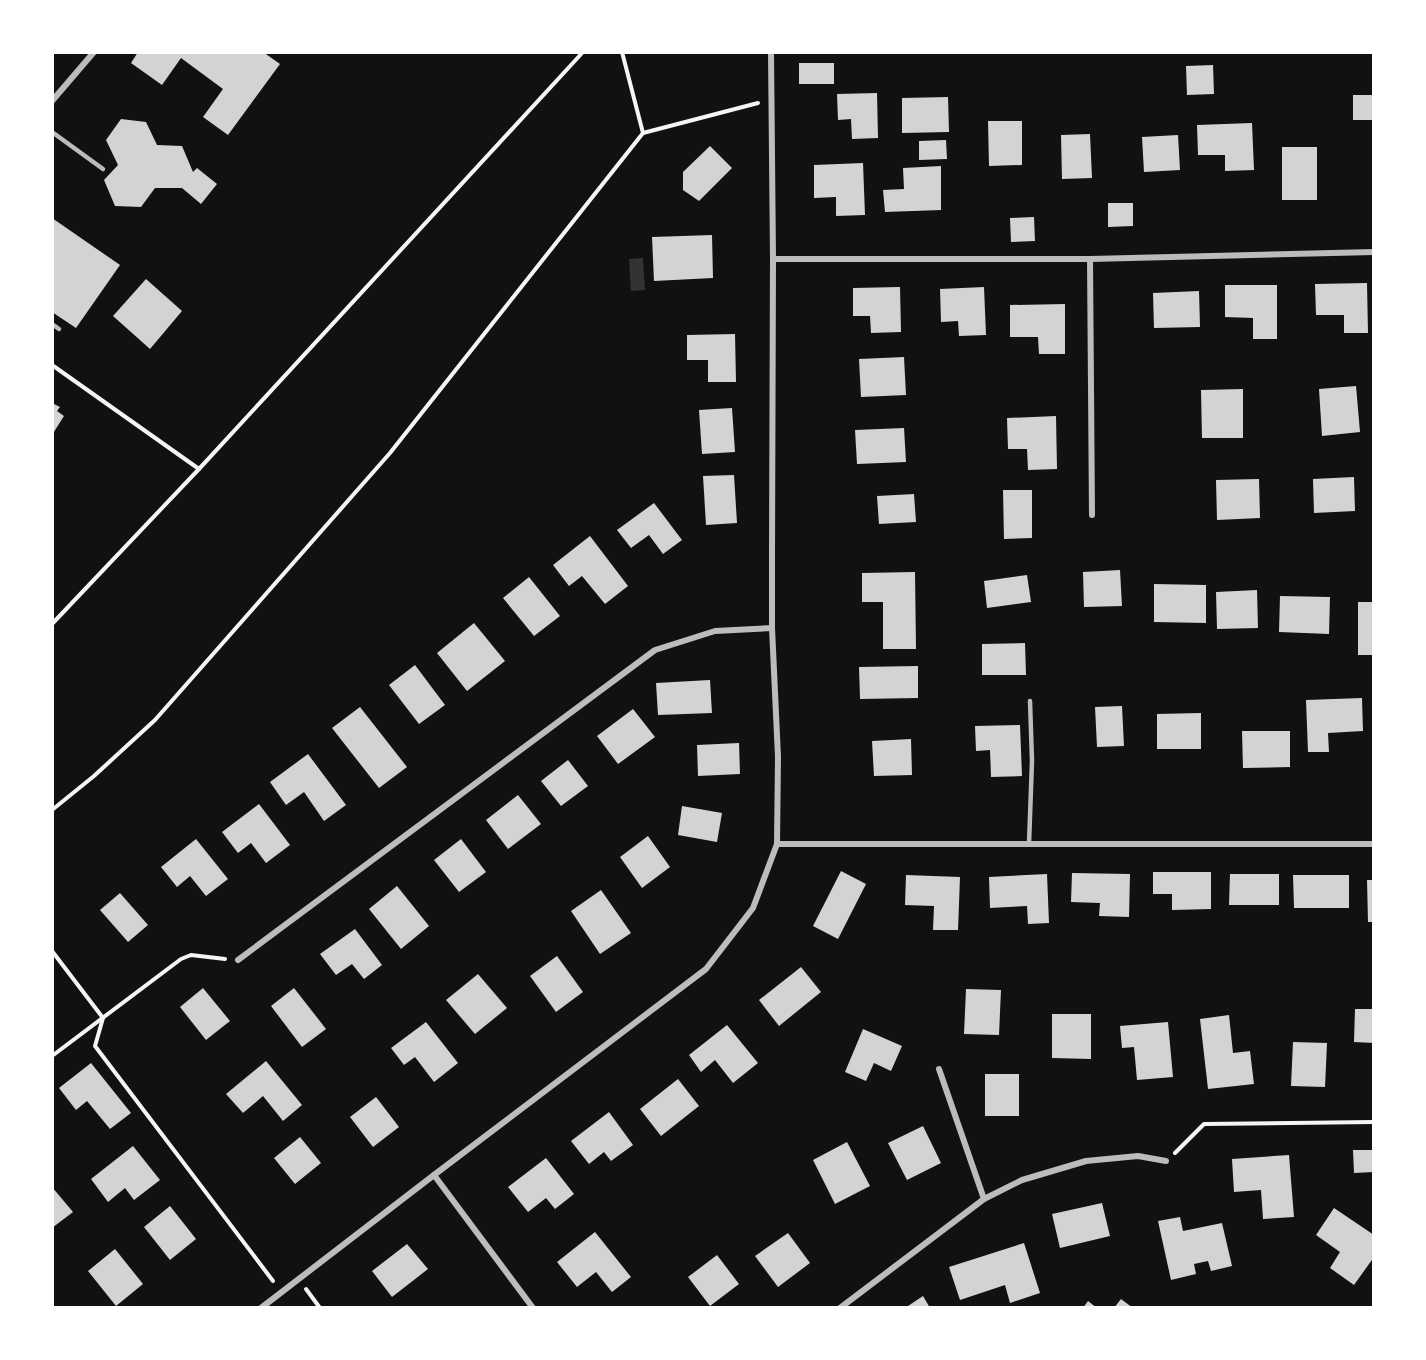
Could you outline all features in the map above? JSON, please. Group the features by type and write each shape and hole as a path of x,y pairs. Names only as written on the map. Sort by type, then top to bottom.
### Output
{"street":[{"path":"52,101 94,52"},
{"path":"261,1308 706,969 753,908 777,844 778,757 772,628 771,52"},
{"path":"773,259 1090,259 1374,252"},
{"path":"1090,259 1092,515"},
{"path":"238,960 655,650 715,631 772,628"},
{"path":"777,844 1374,844"},
{"path":"939,1069 984,1199"},
{"path":"840,1308 984,1199 1022,1180 1086,1161 1138,1156 1166,1161"},
{"path":"434,1175 533,1308"}],"lane":[{"path":"52,132 103,169"},
{"path":"52,324 59,329"},
{"path":"1029,844 1032,761 1030,700"}],"path":[{"path":"52,624 583,52"},
{"path":"622,52 643,133"},
{"path":"52,810 94,776 155,720 382,462 643,133 771,99"},
{"path":"52,365 198,469"},
{"path":"52,951 104,1018"},
{"path":"52,1056 181,959 191,955 238,960"},
{"path":"104,1018 95,1046 282,1292"},
{"path":"1166,1161 1204,1124 1374,1122"},
{"path":"298,1279 320,1308"}],"shaded area":[{"path":"643,258 645,290 631,291 629,259"}],"building":[{"path":"138,52 263,52 280,64 228,135 203,117 223,89 181,58 162,85 131,63"},
{"path":"799,63 834,63 834,84 799,84"},
{"path":"1213,65 1214,94 1187,95 1186,66"},
{"path":"877,93 878,138 852,139 851,119 838,120 837,94"},
{"path":"1353,95 1374,95 1374,120 1353,120"},
{"path":"948,97 949,132 902,133 902,98"},
{"path":"121,119 146,122 157,145 182,146 193,172 197,168 217,184 201,204 182,188 155,188 141,207 115,206 104,180 118,165 106,140"},
{"path":"988,121 1022,121 1022,165 989,166"},
{"path":"1252,123 1254,170 1225,171 1225,155 1198,155 1197,125"},
{"path":"1090,134 1092,178 1062,179 1061,135"},
{"path":"1178,135 1180,170 1144,172 1142,137"},
{"path":"946,140 947,159 919,160 919,141"},
{"path":"710,146 732,168 699,201 683,190 683,172"},
{"path":"1282,147 1317,147 1317,200 1282,200"},
{"path":"863,163 865,215 836,216 836,197 814,198 814,165"},
{"path":"941,166 941,210 885,212 883,190 904,189 903,168"},
{"path":"1108,203 1133,203 1133,226 1108,227"},
{"path":"1034,217 1035,241 1011,242 1010,218"},
{"path":"52,218 120,265 76,328 52,312"},
{"path":"712,235 713,278 654,281 652,237"},
{"path":"146,279 182,311 150,349 113,316"},
{"path":"1367,283 1368,333 1344,333 1344,315 1316,315 1315,284"},
{"path":"1225,285 1277,285 1277,339 1253,339 1253,318 1225,317"},
{"path":"900,287 901,332 871,333 870,316 853,316 853,288"},
{"path":"984,287 986,335 959,336 958,321 941,322 940,289"},
{"path":"1199,291 1200,327 1154,328 1153,293"},
{"path":"1065,304 1065,354 1039,354 1038,337 1010,337 1010,305"},
{"path":"735,334 736,382 708,382 708,360 687,360 687,335"},
{"path":"904,357 906,395 861,397 859,359"},
{"path":"1356,386 1360,432 1322,436 1319,389"},
{"path":"1243,389 1243,438 1202,438 1201,390"},
{"path":"52,403 60,407 57,411 64,416 52,435"},
{"path":"732,408 735,452 702,454 699,410"},
{"path":"1056,416 1057,469 1028,470 1027,449 1008,449 1007,418"},
{"path":"904,428 906,462 857,464 855,430"},
{"path":"734,475 737,523 706,525 703,476"},
{"path":"1354,477 1355,511 1314,513 1313,479"},
{"path":"1259,479 1260,518 1217,520 1216,480"},
{"path":"1003,490 1032,490 1032,538 1004,539"},
{"path":"914,494 916,522 879,524 877,496"},
{"path":"654,503 682,540 663,554 649,535 631,548 617,530"},
{"path":"590,536 628,586 605,604 582,576 569,586 553,565"},
{"path":"1120,570 1122,606 1084,607 1083,572"},
{"path":"915,572 916,649 883,649 883,602 862,602 862,573"},
{"path":"1027,575 1031,602 987,608 984,581"},
{"path":"529,577 560,616 534,636 503,598"},
{"path":"1154,584 1206,585 1206,623 1154,622"},
{"path":"1257,590 1258,628 1217,629 1216,592"},
{"path":"1280,596 1330,597 1329,634 1279,632"},
{"path":"1358,602 1374,602 1374,655 1358,655"},
{"path":"474,623 505,661 467,691 437,653"},
{"path":"1025,643 1026,675 982,675 982,644"},
{"path":"415,665 445,705 419,724 389,685"},
{"path":"918,666 918,698 860,699 859,667"},
{"path":"710,680 712,713 658,715 656,683"},
{"path":"1362,698 1363,731 1328,733 1329,752 1308,752 1306,700"},
{"path":"1122,706 1124,746 1097,747 1095,707"},
{"path":"360,707 407,767 379,788 332,728"},
{"path":"633,709 655,737 618,764 597,736"},
{"path":"1201,713 1201,749 1157,749 1157,714"},
{"path":"1020,725 1022,776 991,777 990,750 976,751 975,726"},
{"path":"1242,731 1290,731 1290,767 1243,768"},
{"path":"911,739 912,775 874,776 872,741"},
{"path":"739,743 740,774 698,776 697,745"},
{"path":"308,754 346,805 324,821 304,792 286,805 270,782"},
{"path":"568,760 588,786 561,806 541,781"},
{"path":"518,795 541,824 508,849 486,820"},
{"path":"259,804 290,845 266,863 251,843 238,853 222,832"},
{"path":"682,806 722,813 717,842 678,835"},
{"path":"648,836 670,867 642,888 620,857"},
{"path":"196,839 228,879 206,896 190,876 177,887 161,867"},
{"path":"461,839 486,872 459,892 434,860"},
{"path":"841,871 866,884 838,939 813,926"},
{"path":"1153,872 1211,872 1211,909 1172,910 1172,894 1153,894"},
{"path":"1072,873 1130,874 1129,917 1099,916 1100,903 1071,902"},
{"path":"1047,874 1049,923 1028,924 1027,906 990,908 989,877"},
{"path":"1230,874 1279,874 1279,905 1229,905"},
{"path":"906,875 960,877 958,930 933,930 934,906 905,905"},
{"path":"1293,875 1349,875 1349,908 1294,908"},
{"path":"1367,880 1374,880 1374,922 1368,922"},
{"path":"397,886 429,926 401,949 369,909"},
{"path":"601,890 631,933 600,954 571,911"},
{"path":"120,893 148,925 128,942 100,910"},
{"path":"355,929 382,965 364,979 352,964 336,975 320,954"},
{"path":"557,956 583,992 556,1012 530,976"},
{"path":"801,967 821,992 779,1026 759,1000"},
{"path":"478,974 507,1008 475,1034 446,1000"},
{"path":"203,988 230,1021 206,1040 180,1007"},
{"path":"294,988 326,1029 302,1047 271,1006"},
{"path":"966,989 1001,990 999,1035 964,1034"},
{"path":"1355,1009 1374,1009 1374,1043 1354,1042"},
{"path":"1052,1014 1091,1014 1091,1059 1052,1058"},
{"path":"1229,1015 1233,1053 1250,1051 1254,1084 1208,1089 1200,1019"},
{"path":"426,1022 458,1063 434,1082 415,1057 404,1065 391,1048"},
{"path":"1168,1022 1173,1077 1137,1080 1134,1047 1122,1048 1120,1026"},
{"path":"727,1025 758,1063 733,1083 715,1060 701,1072 689,1055"},
{"path":"863,1029 902,1046 891,1071 874,1063 866,1081 845,1072"},
{"path":"1293,1042 1327,1043 1325,1087 1291,1086"},
{"path":"266,1061 302,1105 283,1121 263,1096 243,1113 226,1094"},
{"path":"91,1063 131,1113 110,1129 87,1101 76,1110 59,1088"},
{"path":"985,1074 1019,1074 1019,1116 985,1116"},
{"path":"678,1079 699,1106 661,1136 640,1109"},
{"path":"376,1097 399,1127 373,1147 350,1117"},
{"path":"609,1112 633,1145 611,1161 604,1152 589,1164 571,1141"},
{"path":"923,1126 941,1163 907,1180 888,1143"},
{"path":"300,1137 321,1163 295,1184 274,1158"},
{"path":"847,1142 870,1186 835,1204 813,1160"},
{"path":"133,1146 160,1180 134,1200 125,1188 108,1202 91,1179"},
{"path":"1353,1150 1374,1150 1374,1172 1354,1173"},
{"path":"1289,1155 1294,1217 1263,1219 1261,1190 1234,1192 1232,1159"},
{"path":"546,1158 574,1194 555,1209 546,1198 528,1212 508,1187"},
{"path":"52,1187 73,1212 52,1228"},
{"path":"1102,1203 1110,1236 1060,1248 1052,1214"},
{"path":"170,1206 196,1239 170,1260 144,1227"},
{"path":"1334,1208 1374,1235 1374,1257 1354,1285 1330,1268 1340,1252 1316,1235"},
{"path":"1180,1217 1183,1231 1222,1223 1232,1266 1211,1271 1208,1261 1194,1264 1196,1274 1171,1280 1158,1221"},
{"path":"595,1232 631,1277 612,1292 596,1272 577,1287 557,1262"},
{"path":"788,1233 810,1263 778,1287 755,1256"},
{"path":"1024,1243 1040,1293 1010,1303 1005,1285 960,1300 949,1267"},
{"path":"407,1244 428,1269 392,1297 372,1271"},
{"path":"115,1249 143,1284 116,1306 88,1271"},
{"path":"717,1255 739,1284 710,1306 688,1277"},
{"path":"923,1296 930,1308 905,1308"},
{"path":"1121,1299 1133,1308 1114,1308"},
{"path":"1088,1301 1097,1308 1083,1308"}]}
